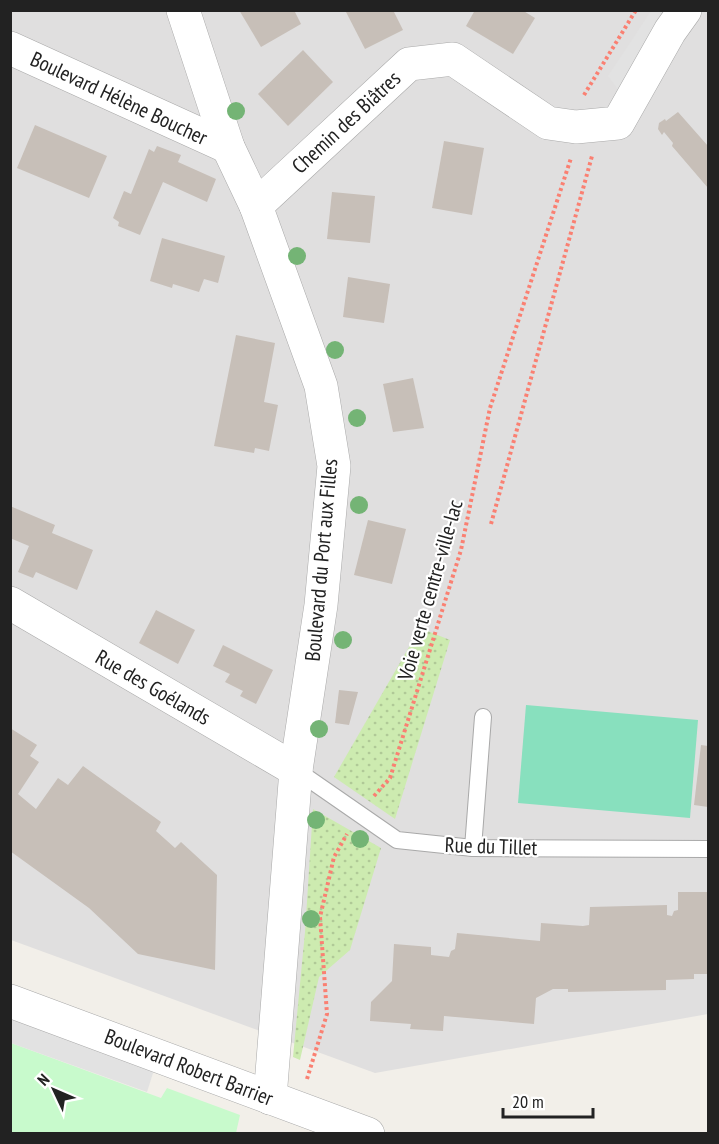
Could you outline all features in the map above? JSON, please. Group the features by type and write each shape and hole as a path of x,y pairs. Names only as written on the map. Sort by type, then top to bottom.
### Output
{"street":[{"name":"Boulevard du Port aux Filles","path":"183,10 228,147 256,206 321,386 334,465 321,605 296,770 284,1103"},
{"name":"Chemin des Biâtres","path":"256,206 409,64 453,59 548,123 576,127 618,123 670,31 685,10"},
{"name":"Boulevard Hélène Boucher","path":"10,48 228,147"},
{"name":"Rue des Goélands","path":"10,603 296,770"},
{"name":"Boulevard Robert Barrier","path":"10,1001 368,1134"}],"lane":[{"path":"473,848 483,717"},
{"name":"Rue du Tillet","path":"296,770 397,840 473,848 708,849"}],"path":[{"name":"Voie verte centre-ville-lac","path":"284,1103 327,1014 320,917 334,857 359,814 390,778 461,550 490,408 571,158 582,97 636,10"},
{"path":"491,524 593,154 576,127"}],"shaded area":[{"path":"10,11 708,11 708,1014 375,1073 11,940"},
{"path":"651,11 673,11 619,91 608,76"},
{"path":"11,1015 154,1070 147,1092 11,1043"}],"green space":[{"path":"420,628 450,640 395,819 334,777"},
{"path":"526,705 698,720 690,818 518,803"},
{"path":"313,809 381,848 350,950 319,977 300,1060 293,1057 305,932"},
{"path":"11,1043 161,1098 167,1088 240,1115 236,1133 11,1134"}],"building":[{"path":"239,10 294,10 301,24 261,47"},
{"path":"345,10 393,10 403,30 365,49"},
{"path":"475,10 522,10 535,18 513,54 466,26"},
{"path":"303,50 333,82 288,126 258,94"},
{"path":"678,112 708,146 708,188 672,146 673,143 664,132 662,135 658,129 659,123"},
{"path":"35,125 107,156 89,198 17,168"},
{"path":"444,141 484,148 472,215 432,208"},
{"path":"157,146 181,155 178,162 216,179 207,202 163,182 140,235 118,226 119,222 113,218 124,191 131,194 149,149 154,152"},
{"path":"332,192 375,196 370,243 327,239"},
{"path":"162,238 225,256 218,283 204,279 199,292 173,284 172,288 150,281"},
{"path":"348,277 390,284 384,323 343,317"},
{"path":"236,335 275,343 264,402 278,405 269,451 255,448 254,453 214,446"},
{"path":"413,378 424,428 393,432 383,384"},
{"path":"10,506 55,525 52,533 93,550 77,590 36,572 33,578 18,572 29,546 10,538"},
{"path":"368,520 406,529 392,584 354,575"},
{"path":"156,610 195,630 178,664 139,643"},
{"path":"223,645 273,670 256,704 240,696 243,691 225,682 230,674 213,666"},
{"path":"339,690 358,692 349,725 335,723"},
{"path":"10,728 37,745 30,756 39,762 18,794 36,809 58,778 68,785 83,766 161,822 156,831 175,848 181,842 217,875 215,970 138,954 89,908 10,851"},
{"path":"701,745 708,746 708,807 694,805"},
{"path":"678,892 708,892 708,974 694,974 694,979 666,980 666,990 568,992 568,989 553,989 536,998 534,1024 444,1016 443,1031 410,1029 411,1024 370,1021 371,1002 392,981 394,944 431,947 431,955 449,957 451,951 455,949 457,933 540,941 541,923 589,925 590,907 667,905 667,915 672,916 674,911 678,910"}]}
